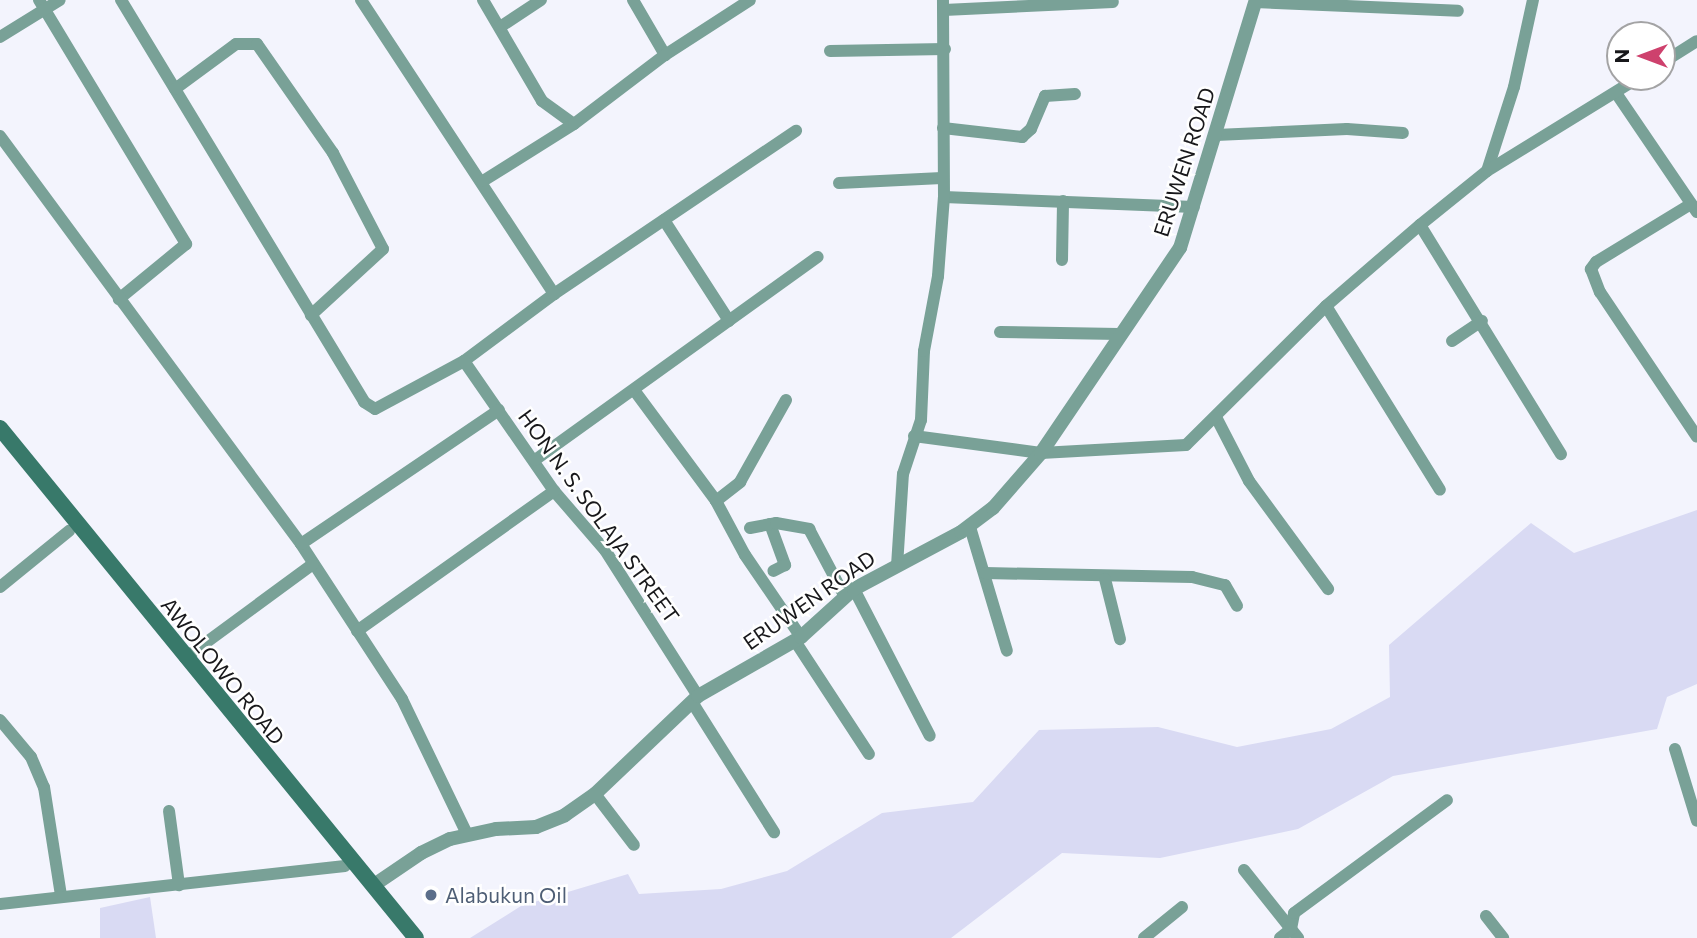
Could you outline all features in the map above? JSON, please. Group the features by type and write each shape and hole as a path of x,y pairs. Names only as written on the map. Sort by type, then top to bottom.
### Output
{"main road":[{"name":"AWOLOWO ROAD","path":"0,428 416,938"},
{"name":"AWOLOWO ROAD","path":"0,445 407,938"}],"street":[{"path":"0,37 41,5 60,0"},
{"path":"121,0 364,402 375,410 464,361 554,294 796,131"},
{"path":"361,0 483,181 554,294"},
{"path":"483,0 548,109 553,137"},
{"path":"499,27 541,0"},
{"path":"634,0 665,55"},
{"path":"483,181 574,124 665,55 750,0"},
{"path":"1487,171 1514,87 1533,0"},
{"path":"1255,1 1458,11"},
{"name":"ERUWEN ROAD","path":"374,885 421,853 467,834 536,827 565,815 595,794 695,699 798,639 849,593 970,527 993,508 1041,453 1119,334 1180,248 1255,1"},
{"path":"897,566 903,474 921,420 923,351 937,276 944,197 943,5 1113,2"},
{"path":"41,5 186,244 183,252 119,299"},
{"path":"1676,54 1697,41"},
{"path":"175,89 236,44 257,44 333,153 383,250 311,315"},
{"path":"830,51 945,49"},
{"path":"914,436 1041,453 1177,448 1216,417 1326,306 1420,225 1487,171 1619,91"},
{"path":"1616,93 1694,208 1596,262 1591,270 1600,292 1697,438"},
{"path":"943,128 1022,137 1031,129 1045,96 1075,94"},
{"path":"548,109 574,124"},
{"path":"1216,135 1347,129 1403,133"},
{"path":"0,136 301,544 434,757 467,834"},
{"path":"839,183 942,178"},
{"path":"944,197 1194,207"},
{"path":"1062,260 1063,201"},
{"path":"664,220 729,321"},
{"path":"1420,225 1482,321 1561,454"},
{"path":"535,460 818,257"},
{"path":"1326,306 1440,490"},
{"path":"1452,341 1482,321"},
{"path":"1000,332 1119,334"},
{"name":"HON N. S. SOLAJA STREET","path":"464,361 554,491 605,550 774,832"},
{"path":"634,390 716,501 745,555 869,754"},
{"path":"716,501 740,482 786,400"},
{"path":"301,544 499,410"},
{"path":"1216,417 1249,481 1328,589"},
{"path":"357,631 554,491"},
{"path":"769,524 785,565 773,571"},
{"path":"750,528 769,524 809,529 849,593 930,736"},
{"path":"970,527 1007,651"},
{"path":"0,587 69,531"},
{"path":"185,658 313,564"},
{"path":"985,573 1214,581 1232,592 1237,606"},
{"path":"1105,579 1120,639"},
{"path":"0,720 31,757 44,788 61,896"},
{"path":"1675,749 1697,821"},
{"path":"595,794 634,845"},
{"path":"1295,934 1294,914 1447,800"},
{"path":"169,811 179,885"},
{"path":"0,904 345,866"},
{"path":"1244,870 1295,934"},
{"path":"1144,938 1182,908"},
{"path":"1486,916 1503,938"},
{"path":"1280,938 1295,934"}],"shaded area":[{"path":"1697,510 1697,684 1667,697 1657,729 1393,776 1298,829 1160,858 1062,853 951,938 470,938 521,906 628,874 639,894 721,889 787,871 882,813 973,802 1039,730 1158,727 1237,747 1331,729 1390,697 1389,645 1531,523 1574,553"},
{"path":"150,897 156,938 100,938 100,908"}],"place":[{"name":"Alabukun Oil","path":"431,895"}]}
